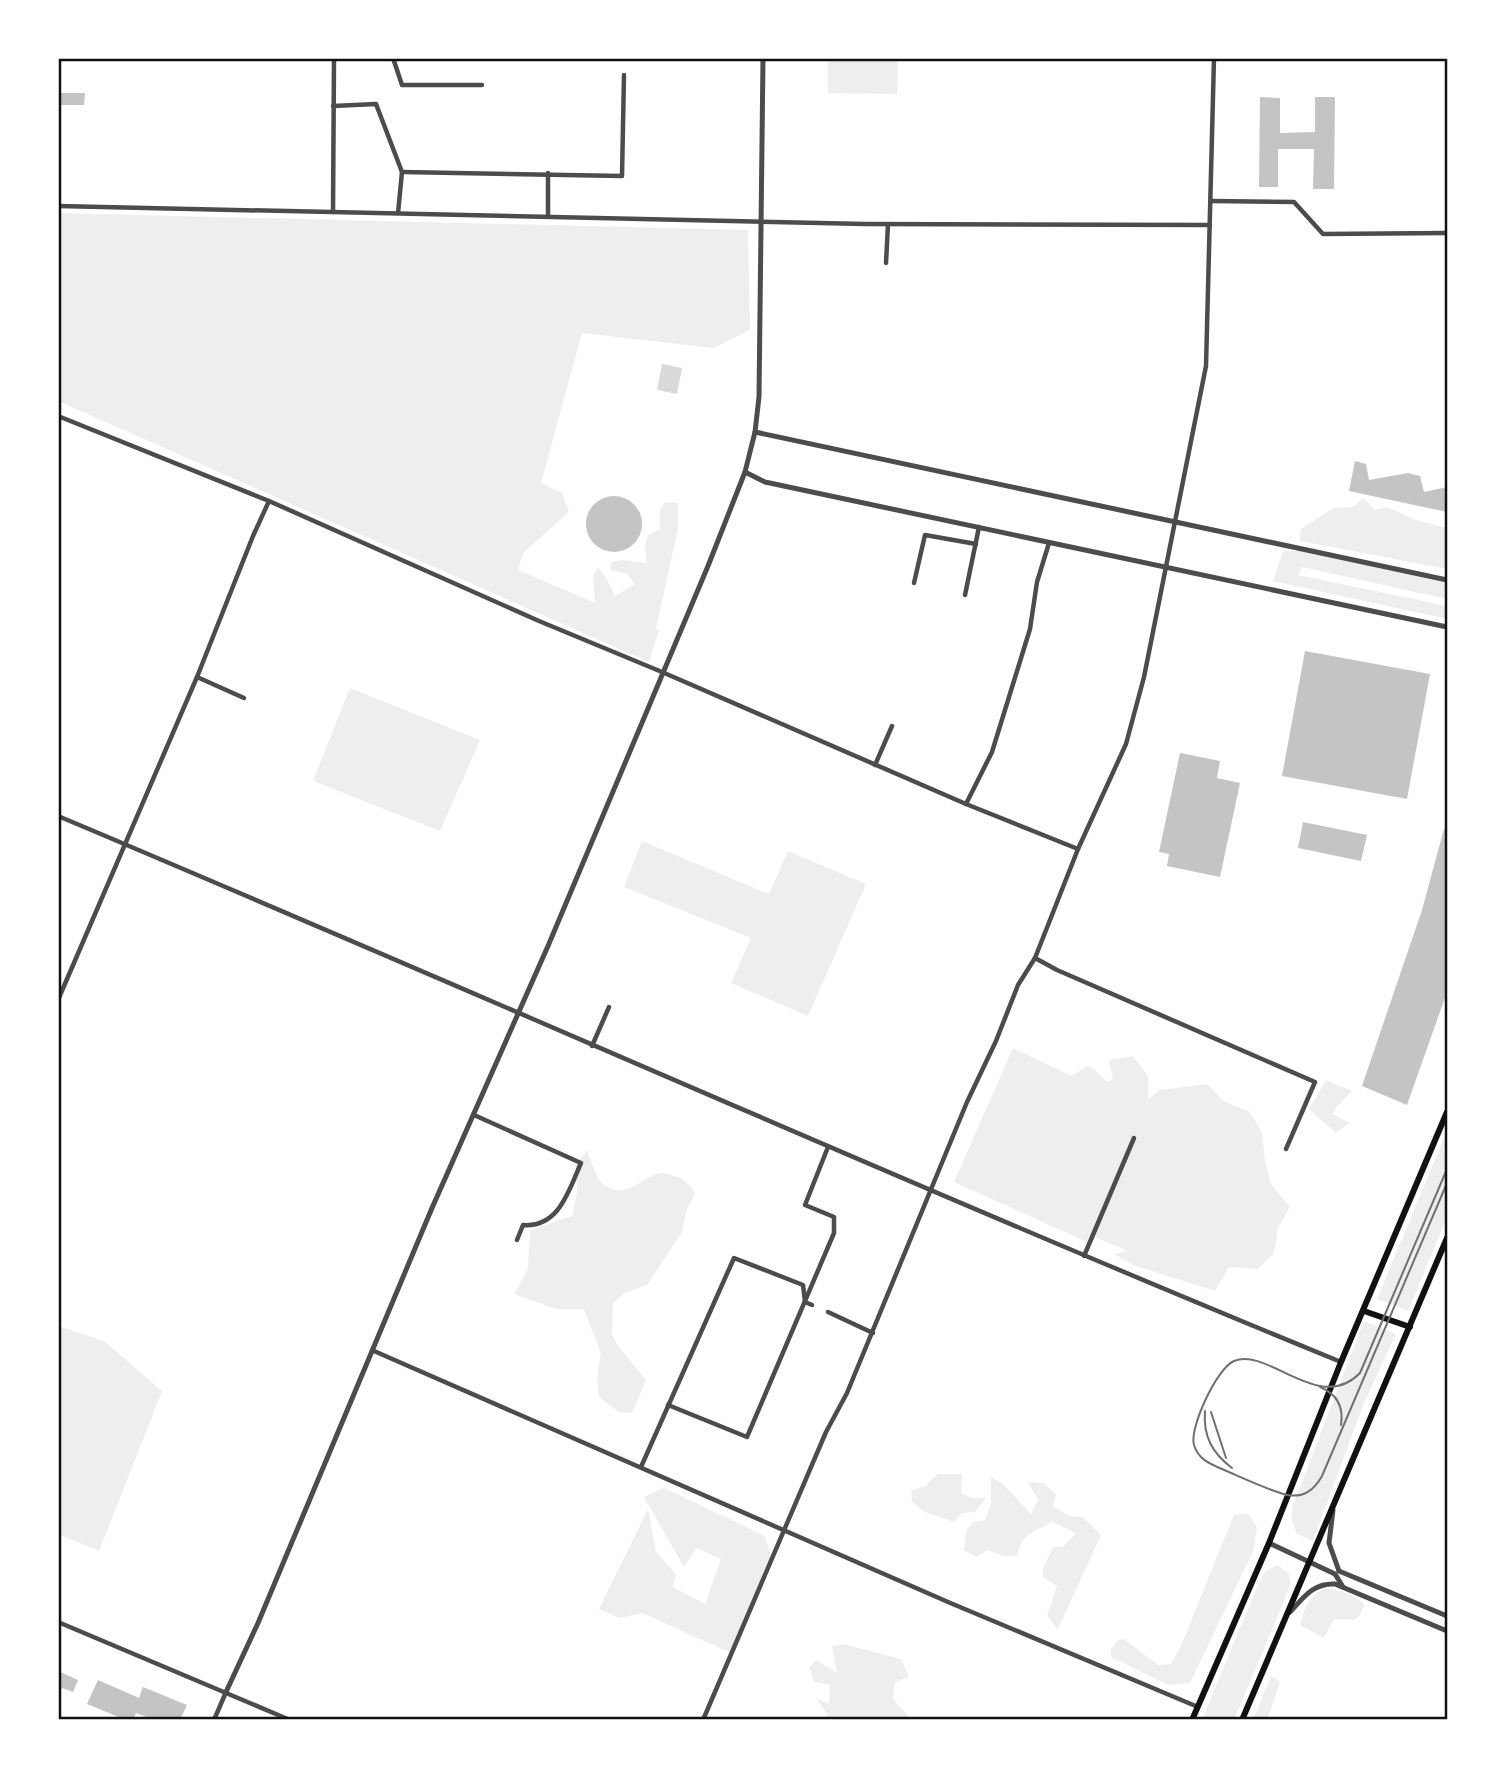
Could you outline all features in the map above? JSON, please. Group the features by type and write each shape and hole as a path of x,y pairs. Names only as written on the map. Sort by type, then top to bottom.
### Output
{"main road":[{"path":"1192,1720 1269,1543 1341,1362 1447,1112"},
{"path":"1242,1720 1447,1238"},
{"path":"1364,1311 1410,1327"}],"street":[{"path":"333,212 334,58"},
{"path":"393,58 402,85 482,85"},
{"path":"214,1720 519,1013 745,472 760,397 763,58"},
{"path":"703,1720 826,1432 847,1393 873,1333 967,1102 1018,985 1035,958 1078,849 1126,744 1144,677 1206,366 1214,58"},
{"path":"402,172 622,176 624,75"},
{"path":"333,106 376,104 402,172 398,213"},
{"path":"548,173 548,217"},
{"path":"1211,201 1294,202 1323,234 1447,233"},
{"path":"58,206 888,224 1210,225"},
{"path":"886,263 888,224"},
{"path":"58,416 269,501 539,621 966,804 1078,849"},
{"path":"755,432 1447,580"},
{"path":"745,472 765,482 1447,627"},
{"path":"58,1000 197,677 269,501"},
{"path":"965,596 979,526"},
{"path":"914,583 925,534 976,544"},
{"path":"966,804 992,752 1030,628 1037,582 1049,543"},
{"path":"197,677 244,698"},
{"path":"875,765 891,726"},
{"path":"58,816 1084,1256 1341,1362"},
{"path":"1035,958 1315,1082 1286,1149"},
{"path":"592,1046 609,1007"},
{"path":"474,1115 581,1163 561,1208 533,1226 523,1225 517,1240"},
{"path":"1084,1256 1134,1138"},
{"path":"668,1405 747,1437 834,1233 834,1217 805,1205 828,1147"},
{"path":"641,1467 734,1258 803,1285 805,1302"},
{"path":"805,1302 812,1305"},
{"path":"828,1312 873,1333"},
{"path":"374,1350 786,1531 1198,1707"},
{"path":"1334,1505 1329,1542 1343,1587"},
{"path":"1269,1543 1447,1616"},
{"path":"1288,1614 1316,1587 1327,1584 1343,1587 1447,1631"},
{"path":"58,1622 290,1720"}],"shaded area":[{"path":"828,58 898,58 897,94 828,93"},
{"path":"58,213 748,230 750,330 713,348 582,333 541,483 562,493 569,512 523,553 518,570 595,603 593,576 598,567 615,596 635,584 627,574 610,570 611,562 622,560 647,563 645,545 648,535 660,529 660,510 665,502 678,503 678,529 656,628 659,630 649,662 58,401"},
{"path":"662,364 682,368 677,394 657,390"},
{"path":"1363,498 1375,510 1387,507 1416,520 1447,528 1447,569 1300,541 1301,529 1334,508 1353,507"},
{"path":"1283,551 1301,551 1447,583 1447,599 1302,567 1298,575 1447,606 1447,619 1273,581"},
{"path":"350,688 480,740 440,831 313,781"},
{"path":"642,841 769,894 788,851 866,884 808,1016 731,983 751,938 624,887"},
{"path":"1013,1048 1072,1076 1087,1066 1093,1068 1107,1082 1113,1079 1109,1060 1133,1056 1148,1076 1148,1099 1160,1090 1207,1084 1223,1101 1250,1112 1262,1133 1271,1184 1290,1207 1278,1228 1274,1253 1258,1269 1229,1267 1215,1291 1136,1266 1114,1254 1128,1251 1090,1235 1087,1242 954,1182"},
{"path":"1326,1080 1352,1091 1336,1107 1333,1114 1350,1123 1336,1133 1309,1109"},
{"path":"1447,1131 1447,1217 1408,1311 1377,1299"},
{"path":"587,1150 598,1177 611,1189 627,1189 649,1177 664,1173 682,1179 695,1193 686,1212 682,1232 647,1285 624,1293 613,1303 612,1333 616,1343 646,1380 632,1413 619,1412 599,1397 597,1376 601,1354 584,1309 556,1309 514,1294 528,1269 530,1230 572,1216 577,1194 576,1165"},
{"path":"1364,1321 1396,1334 1364,1403 1313,1541 1297,1534 1292,1521 1292,1508"},
{"path":"62,1327 104,1341 162,1391 99,1551 58,1534 58,1338"},
{"path":"938,1474 962,1474 961,1493 972,1498 986,1498 975,1512 962,1513 954,1522 925,1512 912,1502 911,1491 925,1486"},
{"path":"991,1477 1003,1484 1031,1514 1038,1500 1028,1482 1043,1483 1056,1494 1053,1506 1069,1516 1083,1517 1101,1535 1058,1629 1047,1616 1057,1586 1043,1577 1043,1569 1053,1547 1063,1547 1076,1533 1052,1522 1025,1537 1017,1556 1003,1556 987,1550 977,1557 964,1550 966,1531 973,1522 985,1520 991,1504"},
{"path":"664,1488 765,1536 771,1556 733,1654 642,1613 620,1618 599,1609 648,1509 656,1552 676,1574 673,1587 705,1604 721,1559 696,1548 684,1567 644,1497"},
{"path":"1248,1513 1257,1527 1254,1549 1190,1683 1168,1685 1111,1657 1111,1649 1118,1640 1124,1639 1158,1665 1171,1664 1181,1646 1234,1515"},
{"path":"1278,1565 1289,1574 1291,1584 1234,1720 1202,1720 1260,1580 1266,1571"},
{"path":"1325,1588 1352,1595 1364,1605 1360,1615 1354,1620 1334,1619 1324,1638 1300,1625 1308,1604"},
{"path":"843,1644 901,1659 909,1677 895,1682 893,1699 908,1716 902,1720 823,1720 828,1715 816,1698 829,1704 830,1685 814,1682 809,1668 816,1660 837,1673 832,1646"},
{"path":"1271,1676 1280,1682 1267,1720 1253,1720"}],"building":[{"path":"58,93 85,93 84,105 58,105"},
{"path":"1260,97 1280,98 1280,133 1315,132 1315,97 1335,97 1334,189 1313,189 1314,149 1278,149 1278,187 1259,187"},
{"path":"1355,461 1366,464 1369,480 1408,473 1420,476 1424,492 1447,487 1447,512 1349,491"},
{"path":"608,496 620,496 630,500 638,508 642,524 638,540 630,548 620,552 608,552 598,548 590,540 586,530 586,518 590,508 598,500"},
{"path":"1305,651 1430,674 1407,799 1282,776"},
{"path":"1180,753 1220,761 1217,778 1240,783 1220,877 1167,866 1169,854 1159,852"},
{"path":"1303,822 1367,835 1361,861 1298,848"},
{"path":"1444,829 1447,830 1447,992 1407,1105 1362,1086 1422,910"},
{"path":"58,1671 78,1680 73,1692 62,1688 58,1696"},
{"path":"98,1680 139,1698 143,1687 187,1705 180,1720 154,1720 136,1713 133,1720 126,1720 87,1704"}],"tram line":[{"path":"1447,1169 1360,1373 1344,1384 1328,1387 1311,1384 1263,1363 1248,1359 1234,1361 1220,1375 1200,1413 1194,1445 1201,1457 1262,1487 1287,1495 1303,1494 1316,1485 1447,1183"},
{"path":"1320,1387 1331,1393 1338,1402 1341,1425"},
{"path":"1205,1411 1210,1443 1232,1468"},
{"path":"1211,1412 1226,1458"}]}
